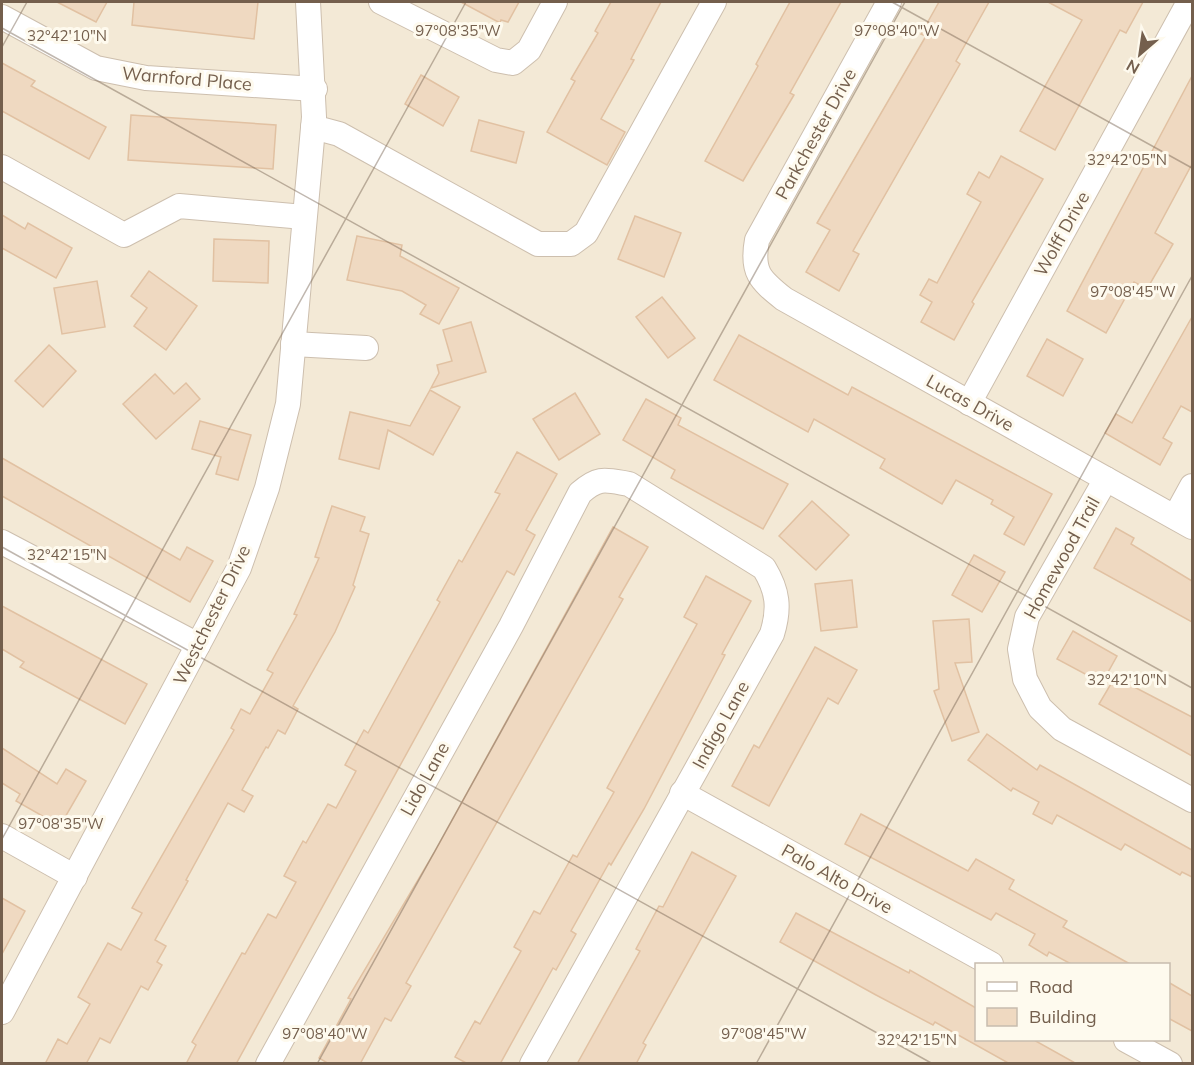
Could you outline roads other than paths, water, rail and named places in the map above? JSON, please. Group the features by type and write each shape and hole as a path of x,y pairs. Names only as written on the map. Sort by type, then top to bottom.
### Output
{"street":[{"name":"Westchester Drive","path":"2,1012 239,568 267,488 288,404 313,127 315,89 308,2"},
{"path":"381,2 496,60 513,63 529,50 555,2"},
{"path":"313,127 339,134 538,244 572,244 586,233 714,2"},
{"name":"Parkchester Drive","path":"756,270 757,240 889,2"},
{"name":"Wolff Drive","path":"969,403 1189,2"},
{"name":"Warnford Place","path":"3,22 96,69 146,78 315,89"},
{"path":"2,167 124,235 179,206 304,217"},
{"name":"Lucas Drive","path":"756,270 766,284 784,300 1184,522"},
{"path":"293,344 366,348"},
{"name":"Homewood Trail","path":"1106,478 1027,616 1020,649 1025,679 1040,708 1062,729 1192,800"},
{"name":"Indigo Lane","path":"532,1064 772,634 779,611 775,586 764,568 629,484 604,479 592,482 580,493"},
{"path":"1184,522 1192,486"},
{"name":"Lido Lane","path":"268,1064 511,626 580,493"},
{"path":"2,542 198,645"},
{"name":"Palo Alto Drive","path":"682,793 989,963"},
{"path":"2,836 75,877"},
{"path":"1128,1041 1170,1064"}]}
